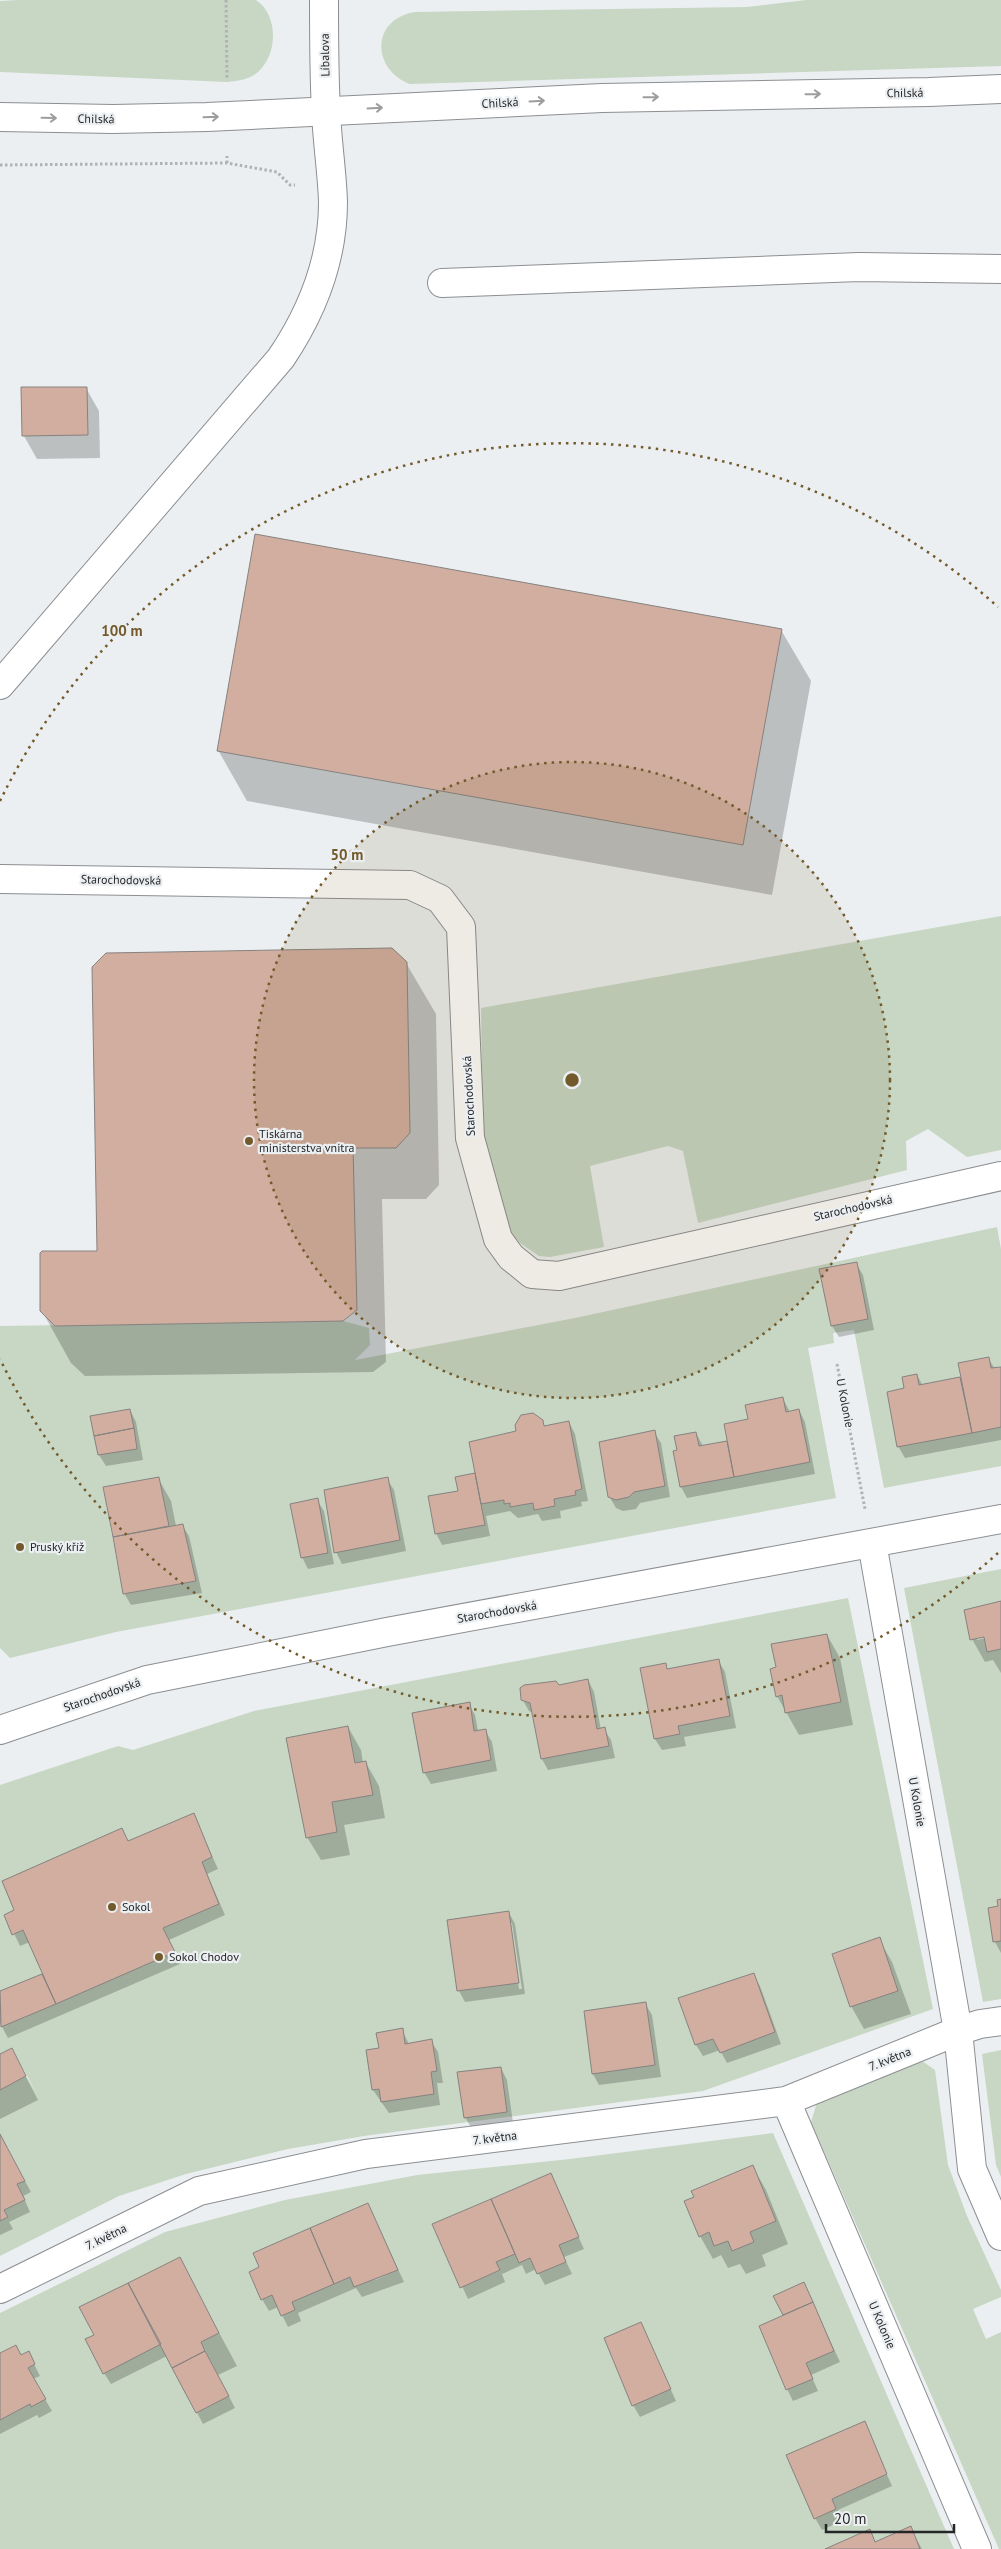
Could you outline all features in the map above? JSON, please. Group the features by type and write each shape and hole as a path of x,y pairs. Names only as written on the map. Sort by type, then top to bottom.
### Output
{"street":[{"name":"Líbalova","path":"0,684 281,358 301,328 317,294 332,225 332,184 326,110 324,0"},
{"name":"Chilská","path":"0,117 122,119 227,116 602,98 929,92 1001,88"},
{"path":"929,92 1001,102"},
{"path":"442,283 859,267 1001,269"},
{"name":"Starochodovská","path":"0,879 410,885 440,899 461,927 470,1138 498,1239 511,1257 532,1274 559,1276 1001,1176"},
{"name":"Starochodovská","path":"0,1730 147,1680 387,1632 1001,1519"},
{"name":"U Kolonie","path":"872,1543 958,2031 972,2169 1001,2236"},
{"name":"7. května","path":"0,2289 199,2190 366,2154 786,2100 958,2031 1001,2020"},
{"name":"U Kolonie","path":"786,2100 977,2549"}],"path":[{"path":"226,0 227,82"},
{"path":"227,156 227,163"},
{"path":"0,165 227,163 277,172 290,186 298,185"},
{"name":"U Kolonie","path":"837,1364 872,1543"}],"green space":[{"path":"256,0 264,7 269,16 272,27 272,48 262,68 254,75 227,82 0,72 0,1"},
{"path":"806,0 1001,0 1001,66 410,84 397,77 388,67 381,45 384,34 390,24 401,16 415,12 747,7"},
{"path":"1001,916 1001,1150 967,1157 928,1129 906,1141 907,1170 698,1223 683,1151 668,1146 590,1166 604,1247 550,1257 539,1256 520,1243 508,1230 483,1135 481,1008"},
{"path":"997,1227 1001,1249 1001,1367 991,1368 989,1357 958,1363 960,1377 919,1385 917,1374 902,1377 904,1388 887,1392 897,1447 1001,1427 1001,1466 884,1488 854,1330 833,1333 834,1343 808,1348 836,1498 116,1632 10,1658 0,1648 0,1326 343,1321 369,1328 370,1345 355,1360 575,1318","holes":["783,1397 786,1412 799,1409 809,1462 680,1487 673,1451 677,1450 674,1436 696,1432 699,1446 727,1441 724,1424 748,1419 745,1405","130,1409 137,1448 98,1455 91,1416","533,1413 543,1420 544,1426 569,1421 582,1490 575,1491 576,1495 554,1499 555,1506 535,1510 533,1503 511,1507 510,1503 504,1504 504,1500 481,1504 484,1525 435,1534 428,1497 458,1491 455,1477 475,1473 469,1442 516,1431 515,1425 522,1415","655,1431 665,1486 637,1491 621,1499 608,1497 599,1442","159,1477 169,1526 183,1524 196,1581 123,1594 103,1487","388,1477 334,1552 324,1490","318,1498 328,1552 301,1558 290,1504"]},
{"path":"1001,1569 1001,1601 964,1611 970,1639 984,1637 987,1652 1001,1649 1001,1899 997,1900 998,1906 988,1908 1001,1941 1001,1999 983,2002 904,1588"},
{"path":"848,1598 933,2009 703,2091 364,2136 288,2149 186,2174 119,2196 0,2256 0,2221 8,2217 4,2210 25,2200 17,2184 25,2180 0,2134 0,2090 26,2076 37,2094 12,2049 0,2054 0,1785 118,1746 133,1750 254,1711","holes":["827,1634 841,1702 785,1712 782,1695 776,1697 770,1669 776,1667 772,1644","719,1659 730,1716 678,1726 680,1734 654,1739 640,1669 666,1663 667,1669","588,1679 597,1729 605,1728 609,1746 541,1759 530,1703 524,1702 520,1698 521,1688 524,1685 556,1681 559,1685","470,1703 474,1731 486,1729 491,1760 423,1773","348,1726 355,1763 366,1762 372,1795 332,1802 337,1832 306,1838 286,1738","509,1911 519,1983 458,1991 447,1921","880,1937 898,1990 850,2007 832,1954","754,1973 775,2032 720,2053 713,2039 695,2045 678,1998","646,2002 655,2065 592,2074 584,2011","403,2028 405,2044 432,2039 437,2071 431,2072 434,2094 381,2102 379,2089 372,2090 367,2050 379,2048 377,2033","501,2067 507,2112 464,2118 457,2073"]},
{"path":"1001,2050 1001,2177 996,2165 982,2054"},
{"path":"922,2061 935,2070 948,2165 967,2216 1001,2290 1001,2297 973,2309 986,2339 1001,2332 1001,2549 999,2549 811,2122 818,2099"},
{"path":"773,2133 954,2549 920,2549 911,2527 875,2542 869,2529 825,2549 0,2549 0,2420 30,2404 32,2407 46,2399 28,2368 35,2364 29,2351 21,2355 15,2345 0,2353 0,2313 165,2232 285,2200 417,2175 570,2159","holes":["753,2165 776,2221 750,2232 754,2242 732,2251 728,2241 709,2232 699,2236 684,2202 694,2197 692,2190","551,2173 578,2237 559,2245 566,2262 537,2274 530,2258 515,2254 496,2262 499,2271 460,2288 432,2224","368,2203 398,2270 376,2280 350,2277 292,2302 295,2310 281,2316 272,2295 261,2300 249,2272 259,2267 254,2253","180,2257 219,2332 201,2342 229,2396 196,2413 161,2344 103,2373 86,2339 94,2335 79,2307","812,2302 834,2350 806,2363 812,2379 786,2390 759,2326","641,2322 671,2388 632,2406 604,2338","864,2421 887,2474 832,2499 836,2509 814,2519"]}],"building":[{"path":"21,387 87,387 88,435 22,436"},
{"path":"255,534 782,629 743,845 217,751"},
{"name":"Tiskárna ministerstva vnitra","path":"392,948 407,962 410,1133 396,1148 353,1148 357,1310 343,1321 55,1326 40,1311 40,1253 42,1251 97,1251 92,967 106,953"},
{"path":"857,1262 868,1319 831,1326 819,1269"},
{"path":"989,1357 991,1368 1001,1367 1001,1427 972,1433 958,1363"},
{"path":"917,1374 919,1385 960,1377 972,1433 897,1447 887,1392 904,1388 902,1377"},
{"path":"783,1397 786,1412 799,1409 810,1462 734,1477 724,1424 748,1419 745,1405"},
{"path":"130,1409 134,1428 94,1436 90,1416"},
{"path":"533,1413 543,1420 544,1426 569,1421 582,1489 575,1491 576,1495 554,1499 555,1506 534,1510 533,1503 510,1507 510,1503 504,1504 504,1500 481,1504 469,1442 516,1431 515,1425 521,1415"},
{"path":"134,1428 137,1449 98,1455 94,1436"},
{"path":"655,1430 665,1486 634,1492 629,1497 616,1500 608,1497 599,1442"},
{"path":"696,1432 699,1446 727,1441 734,1477 680,1487 673,1451 677,1450 674,1436"},
{"path":"475,1473 485,1525 435,1534 428,1496 458,1491 455,1477"},
{"path":"159,1477 169,1526 113,1537 103,1487"},
{"path":"388,1477 400,1540 334,1553 324,1490"},
{"path":"318,1498 328,1553 301,1558 290,1504"},
{"path":"183,1524 196,1581 123,1594 113,1537"},
{"path":"1001,1601 1001,1649 987,1652 984,1637 970,1640 964,1610"},
{"path":"827,1634 841,1702 785,1713 782,1695 776,1697 770,1669 776,1667 771,1644"},
{"path":"719,1659 730,1716 678,1726 680,1734 654,1739 640,1668 666,1663 667,1669"},
{"path":"588,1679 597,1729 605,1727 609,1746 541,1759 530,1703 521,1700 520,1688 524,1685 556,1681 559,1685"},
{"path":"470,1702 474,1731 486,1729 491,1760 423,1773 412,1713"},
{"path":"348,1726 355,1763 366,1761 373,1795 332,1802 337,1832 306,1838 286,1738"},
{"name":"Sokol","path":"194,1813 212,1857 202,1862 219,1904 163,1928 175,1952 56,2004 23,1930 12,1935 4,1915 14,1910 2,1881 122,1828 128,1841"},
{"path":"1001,1899 1001,1941 993,1942 988,1908 998,1906 997,1900"},
{"path":"509,1911 519,1983 457,1991 447,1920"},
{"path":"880,1937 898,1991 850,2007 832,1954"},
{"path":"754,1973 775,2032 720,2053 713,2039 695,2045 678,1998"},
{"path":"42,1974 56,2004 1,2027 0,1991"},
{"path":"646,2002 655,2065 592,2074 584,2011"},
{"path":"403,2028 405,2044 432,2039 437,2071 431,2072 434,2094 381,2102 379,2089 372,2090 366,2050 379,2048 376,2033"},
{"path":"12,2048 26,2076 0,2090 0,2054"},
{"path":"501,2067 507,2112 464,2118 457,2072"},
{"path":"0,2134 25,2181 17,2184 25,2200 4,2210 8,2217 0,2221"},
{"path":"753,2165 776,2221 750,2232 754,2242 732,2251 728,2241 714,2246 709,2232 699,2237 684,2201 694,2197 691,2191"},
{"path":"551,2173 579,2237 559,2245 566,2262 537,2274 530,2258 519,2263 491,2199"},
{"path":"491,2199 515,2254 496,2262 500,2270 460,2288 432,2224"},
{"path":"368,2203 398,2270 354,2287 350,2277 334,2284 310,2228"},
{"path":"310,2228 334,2284 292,2302 295,2310 281,2316 272,2295 261,2300 249,2272 259,2267 253,2253"},
{"path":"180,2257 219,2333 201,2342 205,2351 172,2368 128,2283"},
{"path":"804,2282 813,2302 783,2315 773,2296"},
{"path":"128,2283 161,2344 103,2374 85,2339 94,2335 79,2307"},
{"path":"813,2302 834,2351 806,2363 813,2379 786,2390 759,2326"},
{"path":"641,2322 671,2389 632,2406 604,2338"},
{"path":"16,2345 21,2355 29,2351 35,2364 28,2368 46,2399 31,2407 30,2404 0,2420 0,2353"},
{"path":"205,2351 229,2396 196,2413 172,2368"},
{"path":"865,2421 887,2474 832,2499 836,2509 814,2519 786,2455"},
{"path":"911,2526 920,2549 825,2549 870,2529 875,2542"}],"place":[{"name":"Tiskárna ministerstva vnitra","path":"249,1141"},
{"name":"Pruský kříž","path":"20,1547"},
{"name":"Sokol","path":"112,1907"},
{"name":"Sokol Chodov","path":"159,1957"}]}
